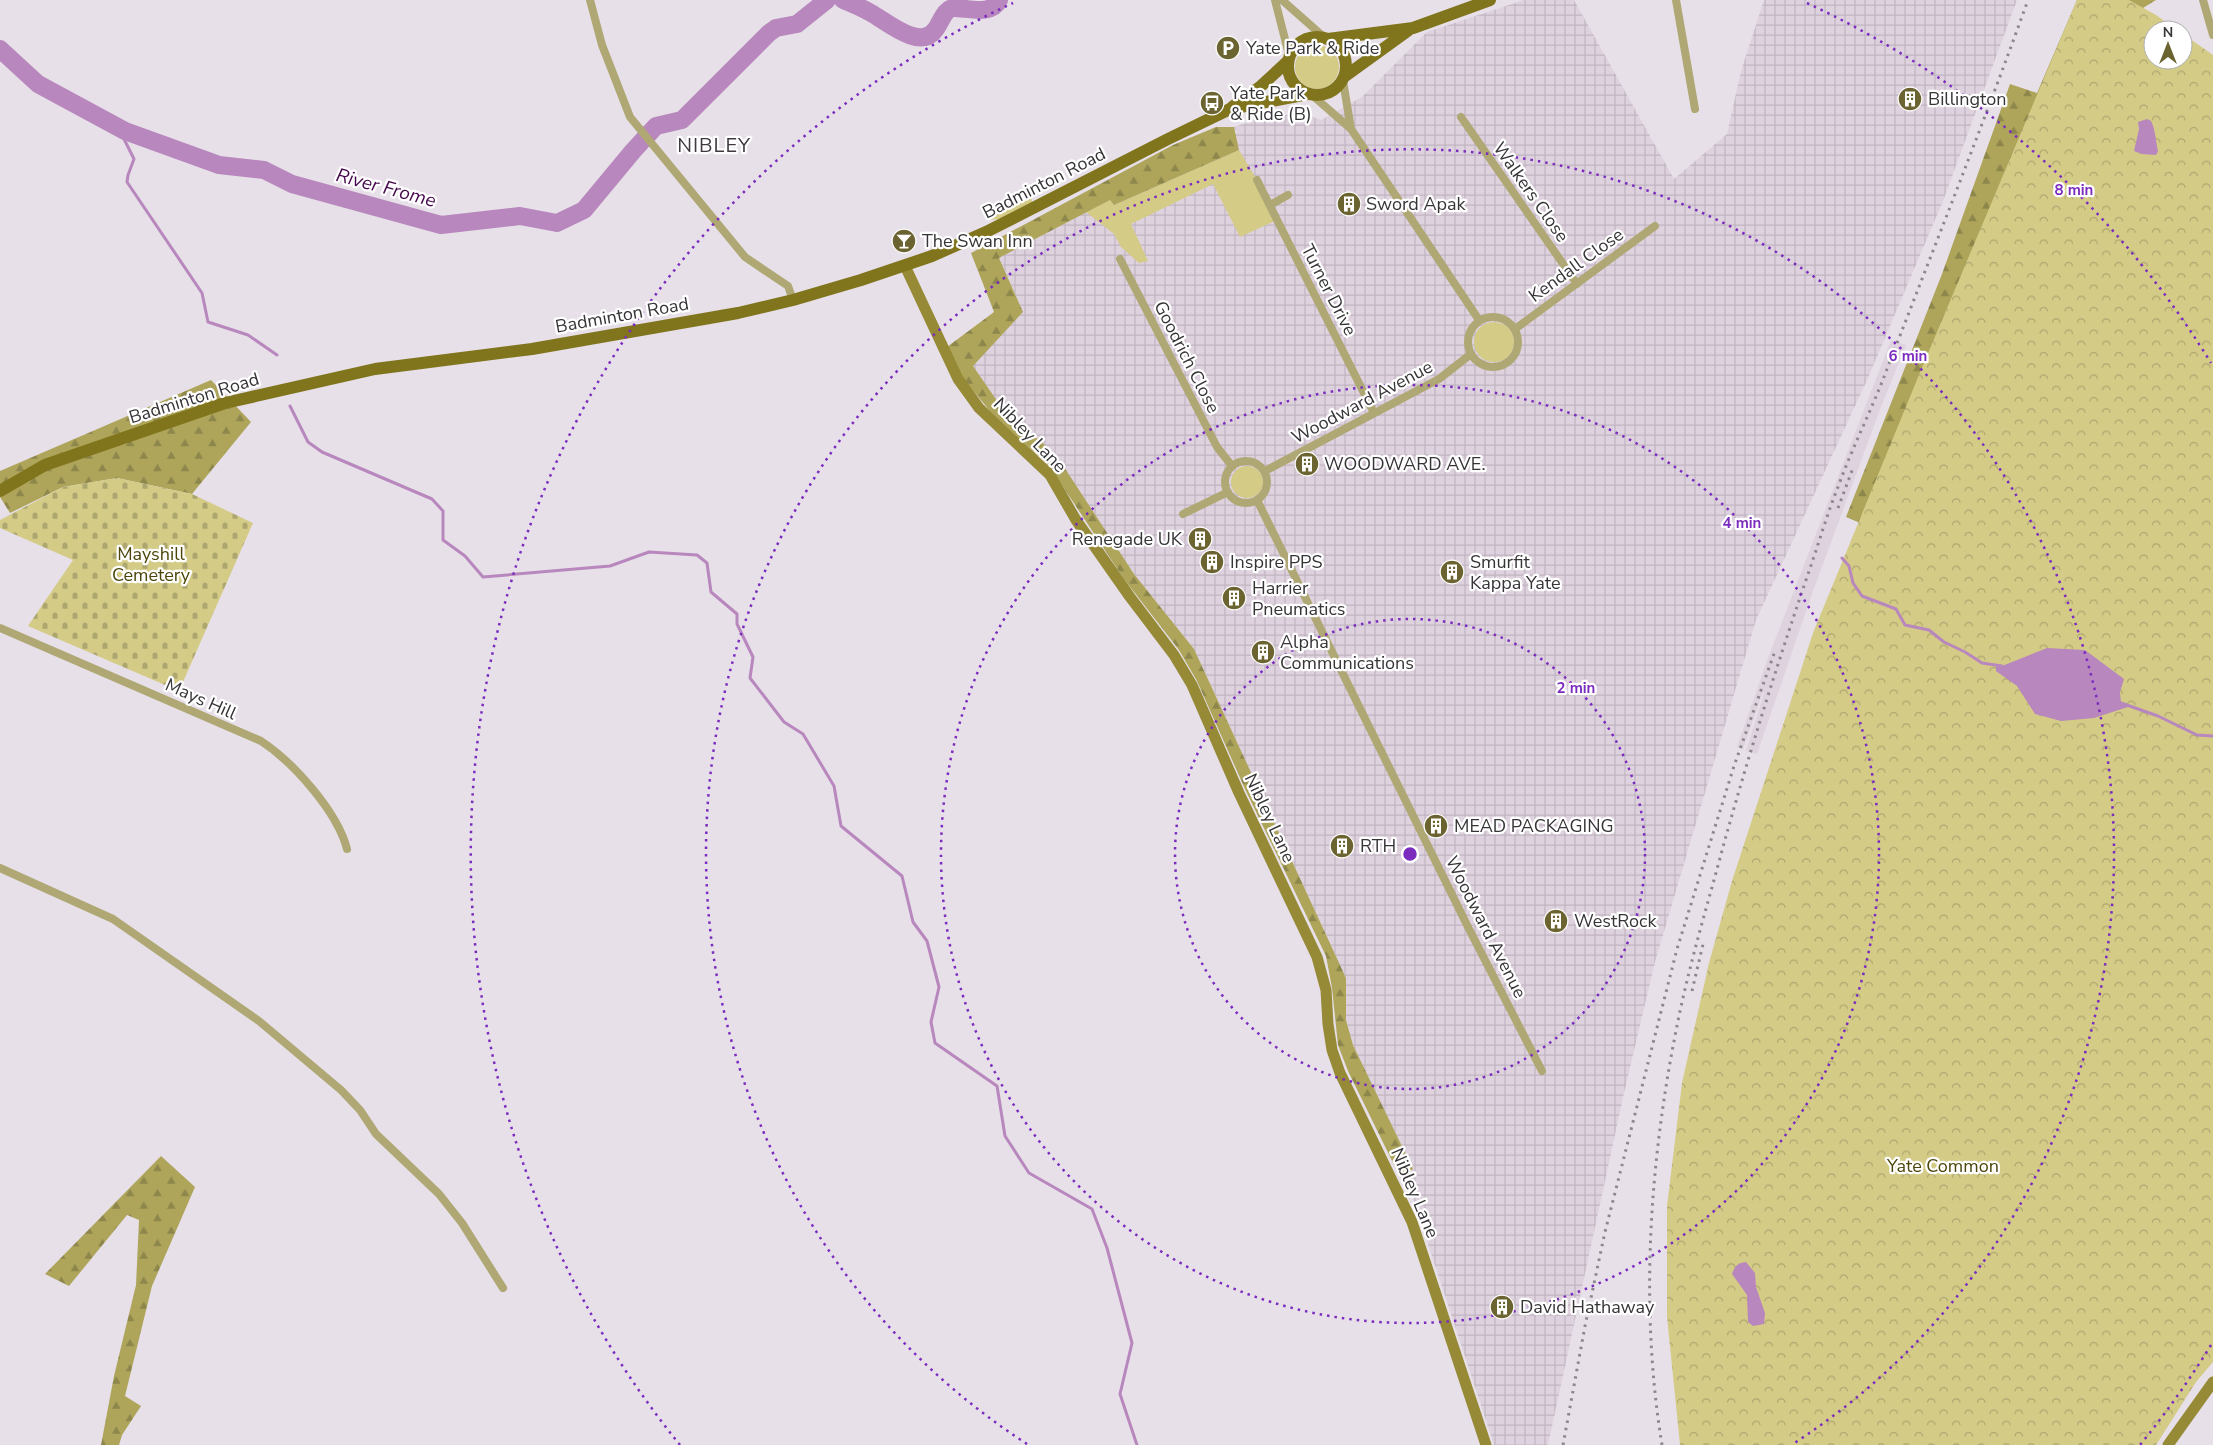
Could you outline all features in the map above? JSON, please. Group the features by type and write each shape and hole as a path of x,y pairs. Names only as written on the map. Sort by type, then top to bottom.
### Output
{"main road":[{"path":"1413,28 1343,79 1333,91 1319,96 1310,95 1296,87 1292,82 1287,68 1288,58 1294,47 1308,38 1326,38 1413,28 1490,0"},
{"path":"1326,38 1339,47 1345,58 1343,79"},
{"name":"Badminton Road","path":"0,491 45,465 225,403 375,368 532,349 738,313 793,300 905,266 994,229 1168,138 1230,109 1260,86 1288,58"},
{"name":"Badminton Road","path":"1230,109 1310,95"}],"street":[{"path":"590,0 605,54 630,117 745,257 788,286 793,300"},
{"path":"1275,0 1288,58"},
{"path":"1282,0 1326,38"},
{"path":"1676,0 1695,109"},
{"path":"2203,0 2213,36"},
{"path":"1343,79 1351,129"},
{"path":"1310,95 1351,129 1479,320"},
{"name":"Walkers Close","path":"1461,117 1577,284"},
{"name":"Turner Drive","path":"1257,180 1374,413"},
{"path":"1270,205 1288,195"},
{"name":"Kendall Close","path":"1514,328 1655,226"},
{"name":"Goodrich Close","path":"1120,259 1216,447 1232,466"},
{"name":"Nibley Lane","path":"905,266 958,379 980,408 1050,475 1076,520 1130,597 1174,655 1192,685 1239,793 1317,957 1326,990 1332,1050 1340,1073 1412,1222 1486,1445"},
{"path":"1495,316 1506,320 1514,328 1518,342 1515,354 1508,362 1494,367 1480,364 1471,354 1468,342 1470,332 1479,320 1495,316"},
{"name":"Woodward Avenue","path":"1265,471 1439,379 1471,354"},
{"path":"1246,460 1260,466 1265,471 1267,478 1266,490 1257,500 1244,503 1232,497 1228,492 1225,481 1232,466 1246,460"},
{"path":"1183,514 1228,492"},
{"name":"Woodward Avenue","path":"1257,500 1469,929 1542,1071"},
{"name":"Mays Hill","path":"0,628 261,741 280,753 316,796 343,834 347,849"},
{"path":"0,868 113,919 259,1021 341,1090 360,1110 376,1134 439,1194 462,1223 503,1288"},
{"path":"2168,1445 2213,1382"}],"shaded area":[{"path":"1524,0 1574,0 1674,179 1727,134 1741,71 1764,0 2017,0 1943,201 1868,378 1756,620 1655,962 1624,1093 1548,1445 1494,1445 1405,1174 1413,1169 1353,1045 1346,1020 1346,978 1194,649 1134,574 1041,441 1011,421 972,366 1023,312 999,258 1237,133 1234,127 1267,116 1305,114 1321,120 1362,97 1427,32"},
{"path":"2147,119 2151,121 2154,127 2158,151 2156,155 2142,154 2134,151 2139,129 2138,122"},
{"path":"1891,340 1906,345 1812,594 1757,754 1746,751 1763,692 1743,749 1737,747 1768,658"},
{"path":"2047,648 2085,650 2124,679 2120,692 2121,703 2131,706 2094,718 2061,721 2035,714 2017,686 1996,671 1996,666 2002,666"},
{"path":"1746,1262 1755,1273 1756,1287 1765,1313 1764,1324 1753,1326 1748,1322 1747,1295 1732,1274 1737,1265"}],"green space":[{"path":"2077,0 2156,0 2143,8 2143,24 1867,526 1846,517 1942,274 2010,84 2037,93"},
{"name":"Yate Common","path":"2077,0 2129,0 2163,20 2143,20 2143,70 2193,70 2193,41 2213,55 2213,1362 2196,1382 2156,1445 1680,1445 1667,1317 1667,1206 1682,1083 1709,963 1732,881 1813,633 1921,370"},
{"path":"1321,45 1333,51 1338,58 1338,76 1333,83 1326,88 1313,89 1305,86 1298,79 1295,63 1298,55 1305,48"},
{"path":"1216,127 1234,127 1239,150 1114,205 1110,200 999,258 1023,312 973,366 1011,421 1041,441 1062,464 1134,574 1194,649 1346,978 1346,1020 1353,1045 1413,1169 1405,1174 1398,1173 1348,1071 1338,1045 1332,988 1326,956 1245,789 1197,681 1179,650 1124,579 1050,467 990,411 955,369 947,347 994,312 971,253 1173,145"},
{"path":"1239,150 1257,180 1277,220 1240,237 1213,184 1131,224 1148,261 1139,263 1121,247 1114,234 1086,212 1110,200 1114,205"},
{"path":"1031,195 1032,202 999,219 988,220 990,216"},
{"path":"1490,322 1498,322 1505,325 1511,331 1514,342 1511,353 1505,359 1498,362 1490,362 1483,359 1477,353 1474,346 1474,338 1477,331 1483,325"},
{"path":"211,380 251,422 192,494 117,478 63,487 10,513 0,497 0,471"},
{"path":"1247,466 1253,467 1258,471 1262,476 1262,488 1258,493 1253,497 1247,498 1241,497 1236,493 1232,488 1231,482 1232,476 1236,471 1241,467"},
{"name":"Mayshill Cemetery","path":"117,478 192,494 253,523 179,691 28,626 73,560 0,528 0,520 63,487"},
{"path":"161,1156 195,1187 152,1286 125,1396 141,1406 122,1435 119,1445 101,1445 114,1376 136,1285 139,1220 127,1215 69,1286 45,1274"}],"waterway":[{"name":"River Frome","path":"0,49 38,84 125,131 219,165 264,170 292,184 441,225 520,216 557,223 584,210 656,126 682,120 769,33 776,28 797,24 827,0"},
{"name":"River Frome","path":"843,0 868,11 903,32 921,37 929,36 948,10 954,8 985,10 996,5 999,0"},
{"path":"125,131 124,139 134,159 127,182 202,293 208,322 248,335 277,355"},
{"path":"290,406 308,442 322,452 432,499 443,511 443,540 465,556 483,577 610,566 649,552 697,555 707,563 711,592 737,614 737,624 753,657 750,678 784,722 803,734 834,786 841,826 902,876 913,922 927,941 939,987 931,1022 935,1043 997,1086 1005,1136 1029,1173 1092,1209 1107,1248 1132,1343 1120,1394 1137,1445"},
{"path":"1842,558 1849,566 1853,583 1862,596 1896,609 1905,625 1929,630 1944,642 1982,663 2002,666"},
{"path":"2121,703 2158,716 2197,735 2213,736"}],"railway":[{"path":"1662,1445 1655,1392 1651,1338 1651,1230 1661,1122 1669,1069 1689,973 1752,746 1829,510 1848,460 1882,382 1975,144 2028,0"},
{"path":"1838,508 1853,468"},
{"path":"1563,1445 1605,1232 1677,949 1734,766 1775,651"},
{"path":"1692,991 1704,940"}],"place":[{"name":"Yate Park & Ride","path":"1228,48"},
{"name":"Billington","path":"1910,99"},
{"name":"Yate Park & Ride (B)","path":"1212,103"},
{"name":"Sword Apak","path":"1349,204"},
{"name":"The Swan Inn","path":"904,241"},
{"name":"WOODWARD AVE.","path":"1307,464"},
{"name":"Renegade UK","path":"1200,539"},
{"name":"Inspire PPS","path":"1212,562"},
{"name":"Smurfit Kappa Yate","path":"1452,572"},
{"name":"Harrier Pneumatics","path":"1234,598"},
{"name":"Alpha Communications","path":"1263,652"},
{"name":"MEAD PACKAGING","path":"1436,826"},
{"name":"RTH","path":"1342,846"},
{"name":"WestRock","path":"1556,921"},
{"name":"David Hathaway","path":"1502,1307"}],"district":[{"name":"NIBLEY","path":"714,145"}]}
